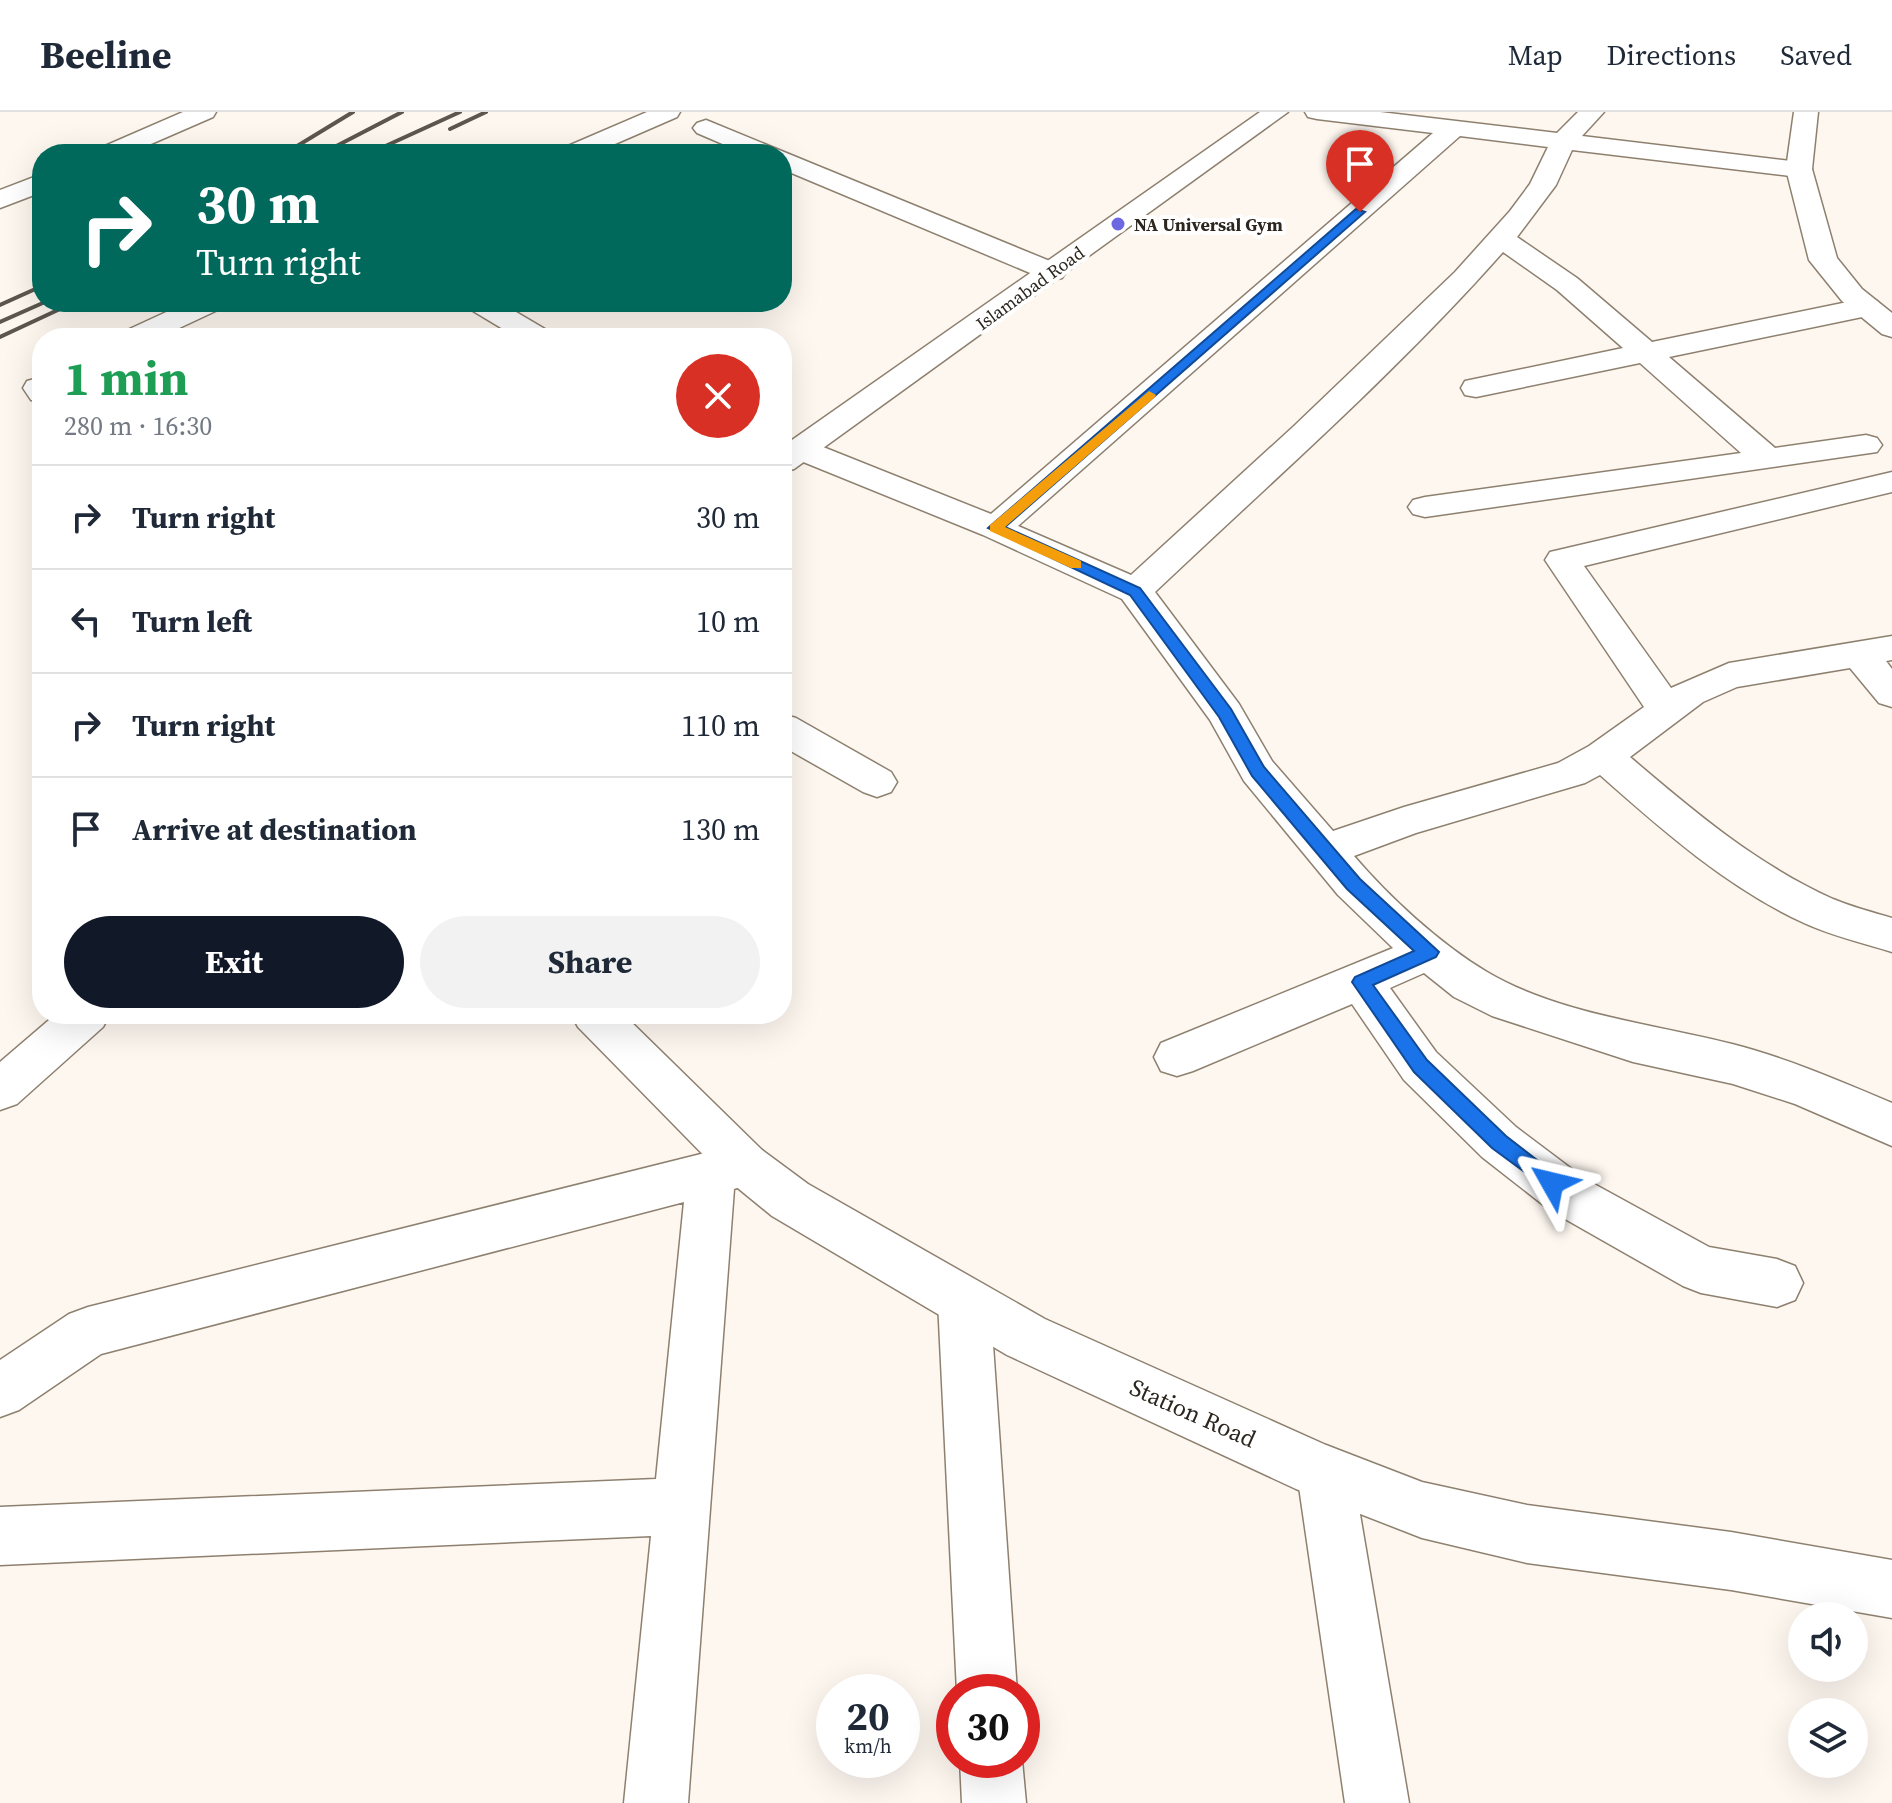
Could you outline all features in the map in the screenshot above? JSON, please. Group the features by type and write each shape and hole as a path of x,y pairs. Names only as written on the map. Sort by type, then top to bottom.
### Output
{"street":[{"path":"130,144 204,112"},
{"path":"593,144 668,112"},
{"name":"Islamabad Road","path":"792,456 1276,112"},
{"path":"1317,112 1799,169"},
{"path":"1135,591 1465,278 1543,185 1563,141 1592,112"},
{"path":"1806,112 1799,169 1823,260 1867,307 1892,328"},
{"path":"706,128 744,144"},
{"path":"995,528 1453,129"},
{"path":"792,164 1052,272"},
{"path":"0,200 32,186"},
{"path":"1501,238 1567,284 1768,459"},
{"path":"1476,388 1867,307"},
{"path":"156,328 190,312"},
{"path":"495,312 522,328"},
{"path":"1425,507 1866,445"},
{"path":"792,456 995,528 1135,591 1225,713 1258,771 1353,884 1410,938 1470,984 1508,1003 1633,1043 1733,1064 1809,1089 1892,1125"},
{"path":"1666,709 1562,560 1892,482"},
{"path":"1326,850 1404,822 1571,773 1603,756 1690,693 1729,676 1875,650 1892,694"},
{"path":"792,734 877,782"},
{"path":"1603,756 1716,848 1771,886 1820,912 1892,935"},
{"path":"1177,1057 1430,952"},
{"path":"1361,982 1420,1066 1499,1142 1568,1195 1701,1269 1777,1283"},
{"path":"0,1090 76,1024"},
{"name":"Station Road","path":"603,1024 728,1169 790,1200 1026,1337 1325,1473 1422,1510 1527,1534 1731,1561 1892,1589"},
{"path":"0,1391 88,1332 728,1169 681,1506 656,1803"},
{"path":"964,1301 986,1674"},
{"path":"1325,1473 1377,1803"},
{"path":"0,1536 681,1506"},
{"path":"992,1778 994,1803"}],"railway":[{"path":"300,144 353,112"},
{"path":"340,144 402,112"},
{"path":"390,144 460,112"},
{"path":"450,129 486,112"},
{"path":"0,305 32,291"},
{"path":"0,322 32,308"},
{"path":"0,337 54,312"}],"slow traffic":[{"path":"1076,565 995,528 1149,395"}],"place":[{"name":"NA Universal Gym","path":"1118,224"}],"route":[{"path":"1360,212 995,528 1135,591 1225,713 1258,771 1353,884 1410,938 1430,952 1361,982 1420,1066 1499,1142 1552,1183"}]}
